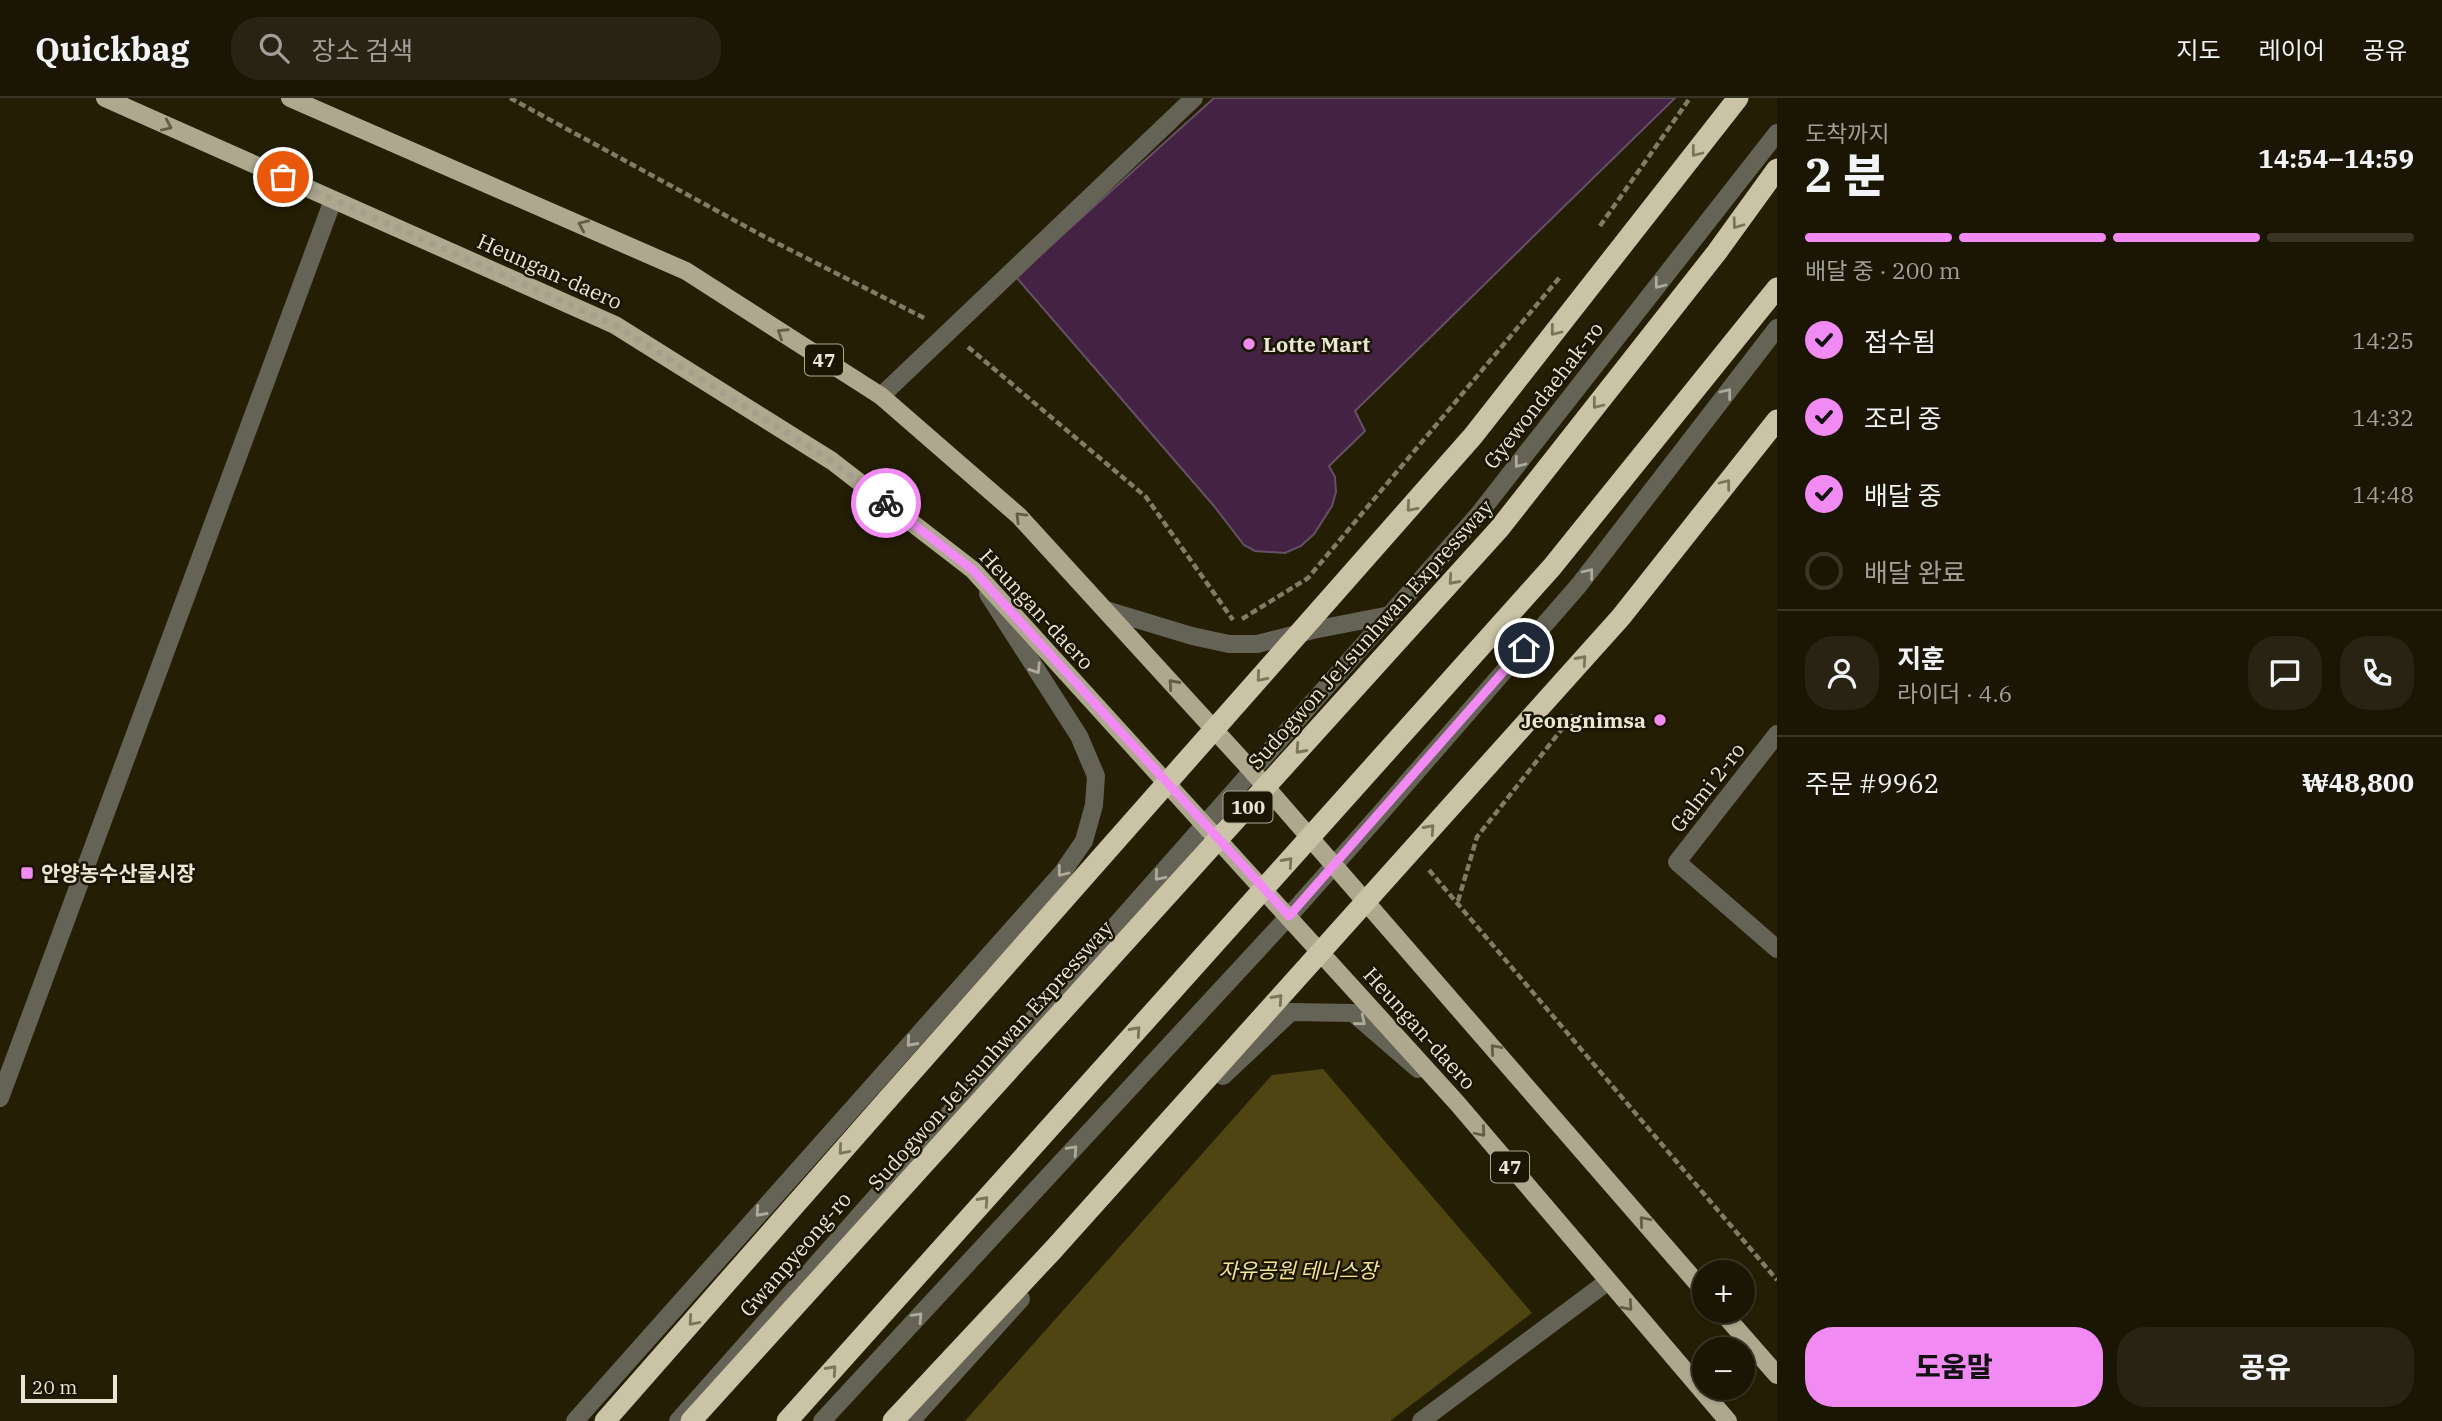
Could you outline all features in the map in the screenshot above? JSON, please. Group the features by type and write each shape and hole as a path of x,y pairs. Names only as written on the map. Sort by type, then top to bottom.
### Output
{"highway":[{"path":"605,1421 1473,436 1738,98"},
{"name":"Sudogwon Je1sunhwan Expressway","path":"691,1421 1499,529 1717,252 1777,169"},
{"path":"787,1421 1552,567 1777,289"},
{"path":"893,1421 1053,1251 1621,617 1777,419"}],"main road":[{"name":"Heungan-daero","path":"105,98 615,325 832,461 973,570 1457,1103 1728,1421"},
{"name":"Heungan-daero","path":"290,98 686,271 881,396 1019,516 1252,771 1692,1277"},
{"path":"1732,1323 1777,1375"}],"street":[{"path":"881,396 1194,98"},
{"name":"Gyewondaehak-ro","path":"1252,771 1478,515 1777,134"},
{"path":"0,1098 333,200"},
{"path":"822,1421 1289,916 1579,586 1777,328"},
{"path":"575,1421 1062,873 1084,841 1094,805 1096,776 1079,736 973,570"},
{"path":"1105,610 1192,636 1230,644 1257,644 1390,615"},
{"name":"Galmi 2-ro","path":"1777,734 1677,862 1777,949"},
{"name":"Gwanpyeong-ro","path":"678,1421 1252,771"},
{"path":"911,1421 1237,1061 1291,1012 1353,1013 1457,1103"},
{"path":"1422,1421 1607,1282"}],"path":[{"path":"1594,235 1690,98"},
{"path":"1235,623 1308,578 1568,268"}],"green space":[{"name":"자유공원 테니스장","path":"1323,1069 1532,1313 1390,1421 965,1421 1272,1075"}],"building":[{"name":"Lotte Mart","path":"1214,98 1675,98 1355,411 1365,431 1329,466 1335,477 1336,492 1332,506 1314,534 1301,546 1285,553 1255,551 1244,545 1214,506 1016,277"}],"way so far":[{"path":"283,177 615,325 832,461 886,503"}],"place":[{"name":"Lotte Mart","path":"1249,344"},
{"name":"Jeongnimsa","path":"1660,720"},
{"name":"안양농수산물시장","path":"27,873"}],"route":[{"path":"886,503 973,570 1289,916 1524,648"}]}
